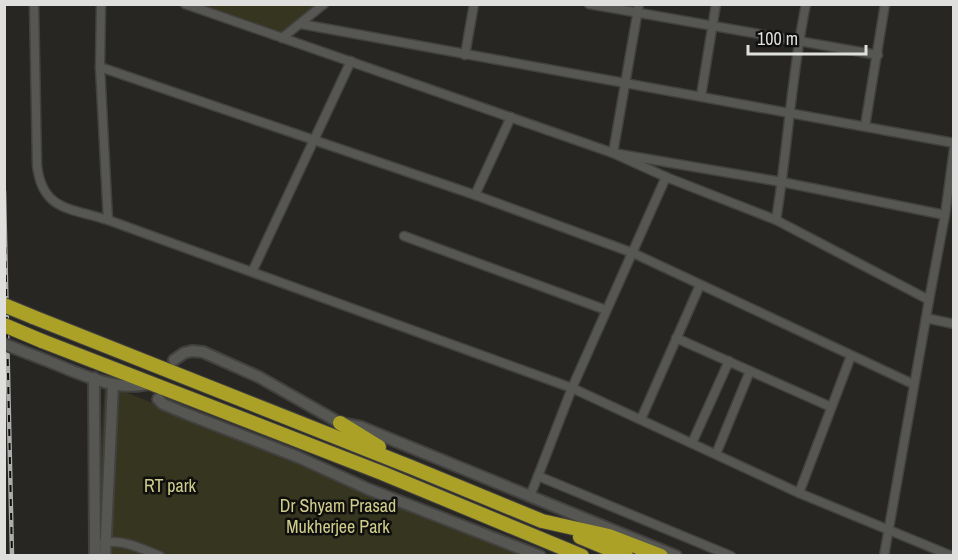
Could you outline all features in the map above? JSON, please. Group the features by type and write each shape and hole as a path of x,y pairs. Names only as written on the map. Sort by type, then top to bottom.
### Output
{"highway":[{"path":"4,305 411,466 627,555"},
{"path":"4,326 371,469 582,555"},
{"path":"340,423 411,466"},
{"path":"542,521 609,536 661,555"},
{"path":"551,543 564,555"}],"street":[{"path":"34,4 39,181 48,197 55,203 108,220 572,388 799,493 952,555"},
{"path":"101,4 100,67 108,220"},
{"path":"185,4 613,153 666,177 776,220 929,300"},
{"path":"282,38 324,4"},
{"path":"465,55 474,4"},
{"path":"589,4 638,9 713,26 878,55"},
{"path":"701,96 716,4"},
{"path":"776,220 799,40 806,4"},
{"path":"865,126 885,4"},
{"path":"613,153 638,9"},
{"path":"301,24 954,143"},
{"path":"252,272 351,61"},
{"path":"100,67 314,142 475,195 633,253 913,384"},
{"path":"475,195 511,117"},
{"path":"884,555 913,384 945,215 950,205 954,149"},
{"path":"613,153 782,182 945,215"},
{"path":"530,496 572,388 666,177"},
{"path":"404,236 606,310"},
{"path":"641,418 700,285"},
{"path":"926,318 954,324"},
{"path":"676,338 831,407"},
{"path":"4,344 113,384 137,388 152,383"},
{"path":"174,360 184,353 203,352 259,377 340,423 361,427 676,555"},
{"path":"799,493 851,356"},
{"path":"692,443 729,362"},
{"path":"716,454 750,371"},
{"path":"94,378 95,555"},
{"path":"105,555 113,384"},
{"path":"158,399 163,404 298,458 368,489 528,553 540,555"},
{"path":"538,476 731,555"},
{"path":"104,543 114,541 160,555"}],"green space":[{"path":"185,5 322,5 282,38"},
{"name":"RT park","path":"105,384 310,466 525,556 107,556 101,539 101,446"}],"railway":[{"path":"4,191 12,556"}],"park label":[{"name":"Dr Shyam Prasad Mukherjee Park","path":"338,515"}]}
